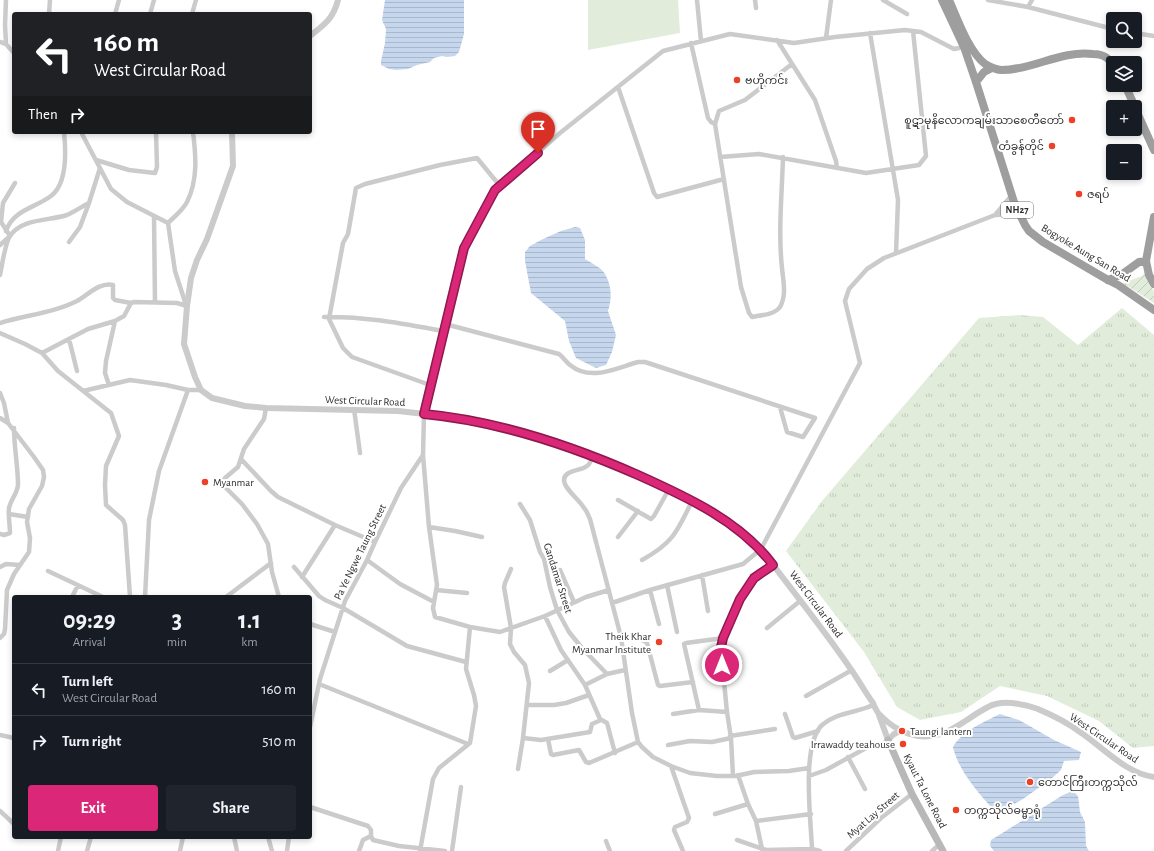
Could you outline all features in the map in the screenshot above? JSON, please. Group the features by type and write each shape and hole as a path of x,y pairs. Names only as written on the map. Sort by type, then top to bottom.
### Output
{"highway":[{"name":"NH27","path":"942,0 964,47"},
{"path":"949,0 972,48 981,60 992,68 1001,70 1009,69 1056,58 1087,53 1106,57"},
{"name":"Bogyoke Aung San Road","path":"964,47 1018,214 1029,231 1044,242 1118,285 1154,310"},
{"path":"976,82 984,72 992,68"},
{"path":"1142,123 1154,150"},
{"name":"Bogyoke Aung San Road","path":"1154,217 1146,260 1149,275 1154,284"},
{"path":"1108,280 1121,275 1132,266 1146,260"}],"main road":[{"name":"Kyaut Ta Lone Road","path":"888,740 912,794 942,848"}],"street":[{"path":"6,0 6,44"},
{"path":"50,0 50,12"},
{"path":"115,12 118,0"},
{"path":"151,12 154,0"},
{"path":"193,12 196,0"},
{"path":"312,34 328,22 334,14 338,0"},
{"path":"697,0 701,41"},
{"path":"755,0 756,8"},
{"path":"826,38 831,0"},
{"path":"883,0 907,14"},
{"path":"988,0 1028,7 1106,27"},
{"path":"1028,7 1032,0"},
{"path":"609,590 574,602 545,616 503,632 495,633 435,617 433,608 437,585 429,527 423,455 424,414 464,248 495,190 560,133 663,51 730,34 794,43 826,38 905,30 921,32 954,49 964,47"},
{"path":"720,157 759,154 783,157 866,173 919,165 926,156 913,31"},
{"path":"870,33 898,200 896,253"},
{"path":"1142,34 1154,36"},
{"path":"777,40 815,100 836,161 837,168"},
{"path":"0,42 6,44 12,51"},
{"path":"691,43 708,118 715,124"},
{"path":"783,157 780,238 784,283 783,300 779,307 773,312 752,317 748,313 741,287 715,124 719,111 745,100 792,64"},
{"path":"618,87 654,193 657,197 724,179"},
{"path":"6,231 8,224 17,216 26,209 52,196 58,188 66,158 64,134"},
{"path":"82,134 111,189 127,202 168,223"},
{"path":"96,160 128,170 155,173 157,167 156,134"},
{"path":"168,223 187,203 194,180 196,161 193,134"},
{"path":"83,391 130,380 188,390 201,390 184,344 187,306 191,278 197,260 207,239 233,166 232,134"},
{"path":"430,385 352,357 343,348 327,317 343,243 348,234 356,188 364,184 440,165 477,158 500,186"},
{"path":"69,242 80,228 100,168"},
{"path":"10,236 1,222 3,203 15,183"},
{"path":"995,215 1012,196"},
{"path":"0,245 22,225 67,215 88,203"},
{"path":"612,603 650,590 743,564 761,549 860,363 846,311 845,301 847,294 866,269 877,261 896,253 995,215 1018,214"},
{"path":"154,216 155,302"},
{"path":"168,223 175,271 187,306"},
{"path":"0,275 10,236"},
{"path":"0,323 41,314 60,308 76,301 102,285 113,285 113,298 131,304 134,302 155,302 177,303 187,306"},
{"path":"42,353 88,329 124,316 131,304"},
{"path":"327,317 377,320 443,331"},
{"path":"109,385 105,373 115,320"},
{"path":"445,324 559,354 570,365 579,371 591,374 598,374 638,362 645,362 815,418 803,437 787,432 780,407"},
{"path":"0,334 42,353 58,371 111,413 119,436 106,466 106,505 123,520 125,525 130,595"},
{"path":"69,339 77,371"},
{"path":"145,595 149,520 157,478 188,390"},
{"name":"West Circular Road","path":"201,390 212,398 244,406 266,408 354,409 457,418 503,427 538,437 593,456 669,489 692,501 729,523 761,549 852,670 879,715 900,731 917,737 929,737 942,734 955,728 988,707 995,704 1006,703 1037,709 1057,718 1079,731 1129,769 1154,777"},
{"path":"0,393 4,403 8,423"},
{"path":"266,408 264,419 248,443 238,467 225,478 222,484 242,504 257,524 268,544 279,595"},
{"path":"354,409 360,453"},
{"path":"0,418 14,428 43,470 44,477 42,486 29,509 27,522 30,538 29,552 14,574 7,590 5,629 4,634 0,638"},
{"path":"0,534 8,535 10,533 10,503 17,492 18,485 14,446 14,428"},
{"name":"Pa Ye Ngwe Taung Street","path":"312,717 319,684 345,601 367,560 401,488 423,455"},
{"path":"593,456 585,468 568,474 564,482 566,487 584,507 590,519 621,637 625,670 638,742 653,757 690,773 717,776 754,772 789,771 809,768"},
{"path":"241,459 278,497 335,525 375,542"},
{"path":"618,500 651,519 669,489"},
{"path":"642,560 669,542 676,533 692,501"},
{"name":"Gandamar Street","path":"520,504 530,520 540,552 544,559 557,610 570,632 582,648 607,674"},
{"path":"618,537 638,512"},
{"path":"9,514 28,518"},
{"path":"302,576 335,525"},
{"path":"429,527 482,537"},
{"path":"367,560 400,584 434,602"},
{"path":"229,595 271,563"},
{"path":"0,567 6,564 20,566"},
{"path":"765,850 756,822 736,775 720,652 723,638 740,599 754,578 773,565"},
{"path":"294,567 319,596 343,608 407,646 466,662"},
{"path":"511,569 504,587 511,628 510,639 512,648 524,662 529,683 518,770"},
{"path":"48,570 78,585 93,595"},
{"path":"560,570 574,602"},
{"path":"702,575 708,611"},
{"path":"73,595 78,585"},
{"path":"667,585 677,632"},
{"path":"436,590 467,593"},
{"path":"650,590 659,624"},
{"path":"767,628 800,601"},
{"path":"545,616 560,650 585,685 601,720 607,723 614,753"},
{"path":"312,625 336,632"},
{"path":"420,849 433,779 439,768 470,743 476,706 466,669 470,627"},
{"path":"621,637 629,639 638,638 647,643 658,685 693,682"},
{"path":"699,710 684,644 723,638"},
{"path":"550,671 568,660"},
{"path":"585,685 607,674 625,670"},
{"path":"806,696 852,670"},
{"path":"319,684 468,744"},
{"path":"527,705 554,705 566,703 589,695"},
{"path":"812,849 809,768 812,749 818,731 823,725 840,714 873,704"},
{"path":"673,714 699,710 727,712"},
{"path":"784,714 793,737 795,738 818,731"},
{"path":"879,715 888,740"},
{"path":"523,738 542,740 590,732 592,724 601,720"},
{"path":"668,745 690,741 712,742 775,729"},
{"path":"809,776 826,770 866,748 884,743 900,731"},
{"path":"0,736 12,738"},
{"path":"548,739 551,754 556,756 570,751 579,750 587,763 638,742"},
{"path":"848,757 866,789"},
{"path":"671,766 688,818 687,822 675,827 674,830 683,851"},
{"path":"452,851 461,787"},
{"name":"Myat Lay Street","path":"846,851 881,818 912,794"},
{"path":"715,814 748,804"},
{"path":"312,808 368,826 371,830 372,840 399,846 445,851"},
{"path":"0,811 12,822"},
{"path":"756,822 811,814"},
{"path":"359,851 363,840 371,836"},
{"path":"58,851 61,839"},
{"path":"87,851 91,839"},
{"path":"180,851 183,839"},
{"path":"234,839 237,851"},
{"path":"269,839 272,851"},
{"path":"287,851 289,839"},
{"path":"737,840 765,850 812,849 820,851"},
{"path":"606,841 610,851"},
{"path":"932,851 942,848"}],"green space":[{"path":"588,0 678,0 680,33 588,50"},
{"path":"1145,272 1154,292 1154,303 1129,287 1120,284 1142,276"},
{"path":"1122,308 1154,335 1154,746 1133,748 1099,721 1047,696 1000,686 961,712 920,720 897,707 864,652 786,551 822,501 979,318 1020,315 1043,317 1078,345"}],"water":[{"path":"385,0 464,0 464,34 459,52 455,56 442,56 434,58 430,62 408,69 389,69 381,65 386,29 382,20"},
{"path":"575,227 580,228 585,240 585,259 603,272 610,288 611,297 608,311 616,335 612,352 606,365 596,368 576,358 569,341 565,321 531,293 525,261 525,252 530,246 561,231"},
{"path":"1000,714 1019,720 1054,740 1081,752 1079,760 1064,761 1061,770 1023,799 1007,808 992,808 974,787 964,772 955,756 953,747 962,736 980,724"},
{"path":"1073,791 1078,796 1080,812 1085,822 1086,846 1089,851 994,851 990,846 991,840 1063,795"}],"place":[{"name":"ဗဟိုကင်း","path":"737,80"},
{"name":"စူဋာမုနိလောကချမ်းသာစေတီတော်","path":"1072,120"},
{"name":"တံခွန်တိုင်","path":"1052,146"},
{"name":"ဇရပ်","path":"1079,194"},
{"name":"Myanmar","path":"205,482"},
{"name":"Theik Khar Myanmar Institute","path":"659,642"},
{"name":"Taungi lantern","path":"902,731"},
{"name":"Irrawaddy teahouse","path":"903,744"},
{"name":"တောင်ကြီးတက္ကသိုလ်","path":"1030,782"},
{"name":"တက္ကသိုလ်ဓမ္မာရုံ","path":"956,810"}],"route":[{"path":"538,153 495,190 464,248 424,414 457,418 503,427 585,452 672,490 729,523 754,543 761,549 773,565 754,578 740,599 723,638 720,652 722,665"}]}
